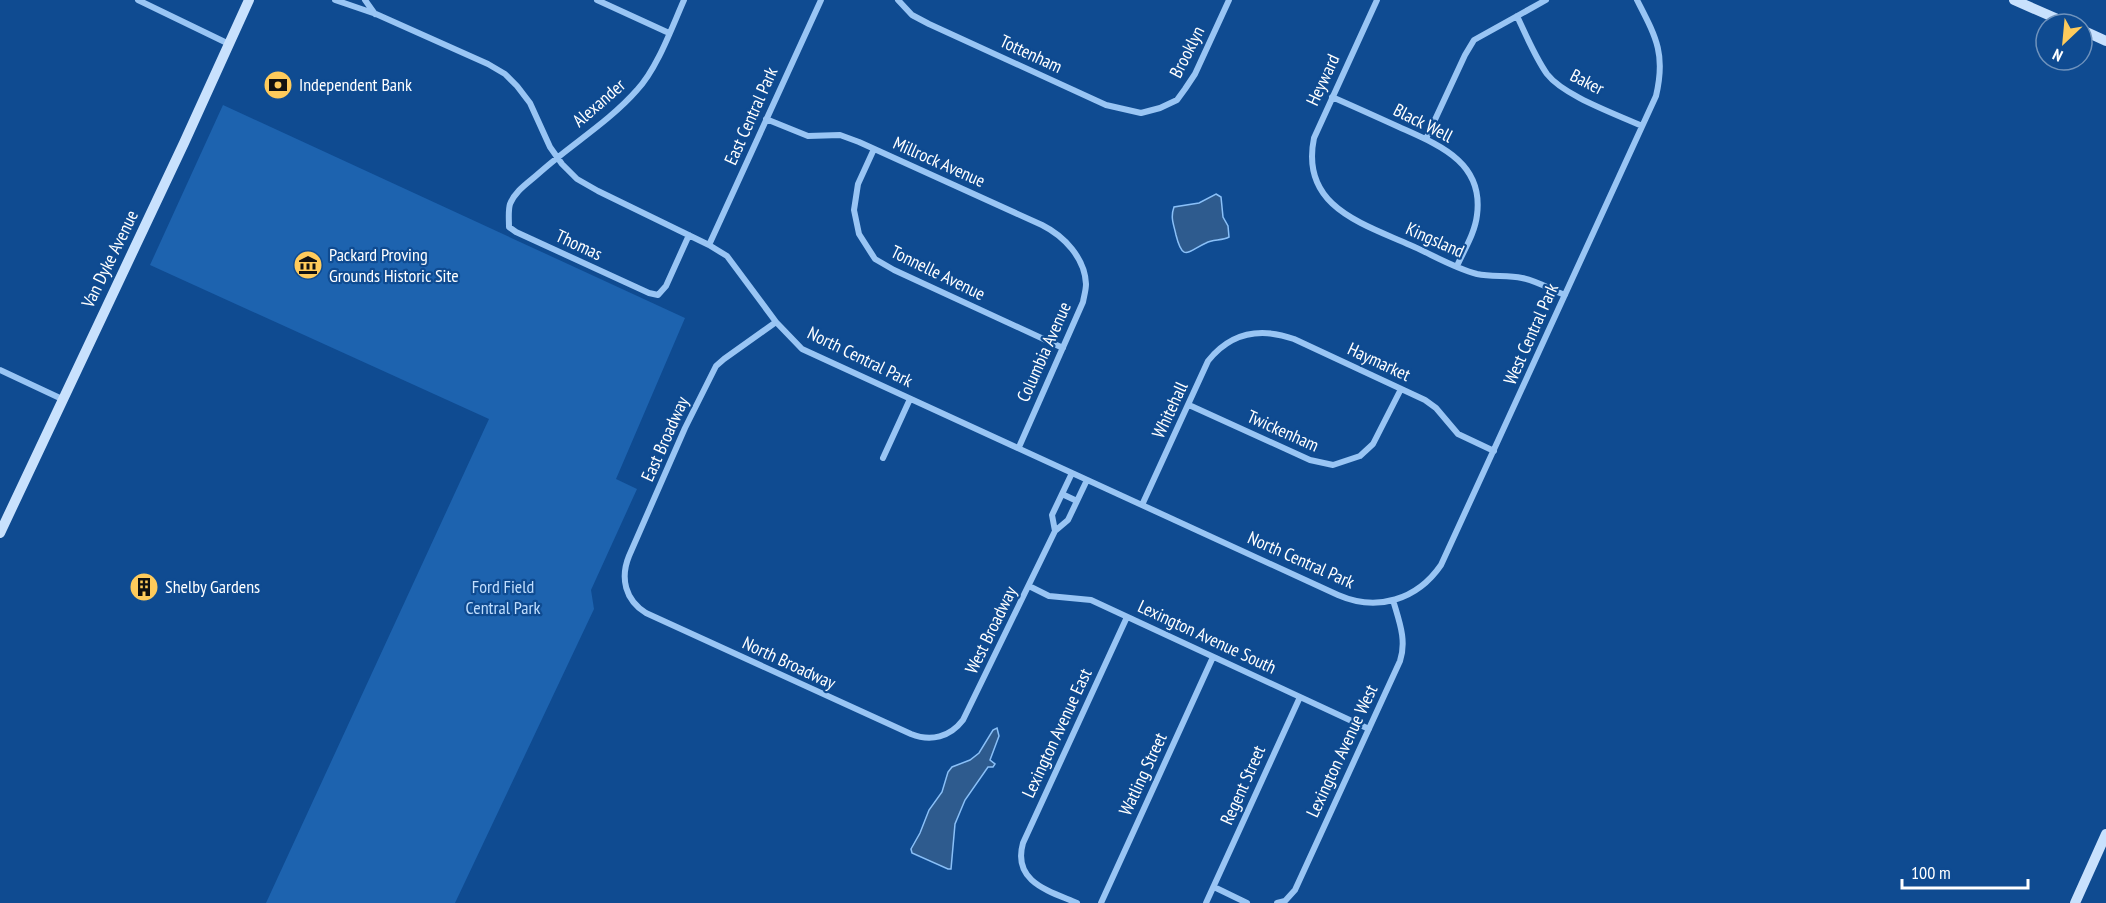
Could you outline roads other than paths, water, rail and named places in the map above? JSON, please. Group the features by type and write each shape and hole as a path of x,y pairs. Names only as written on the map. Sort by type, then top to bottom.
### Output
{"main road":[{"name":"Van Dyke Avenue","path":"0,533 249,0"},
{"path":"2014,0 2042,12"},
{"path":"2075,903 2106,834"}],"street":[{"path":"138,0 229,44"},
{"name":"North Central Park","path":"335,0 376,14 488,64 505,74 530,103 550,147 577,178 709,244 733,262 776,322 802,349 1346,598 1382,603"},
{"name":"North Central Park","path":"365,0 376,14"},
{"path":"597,0 669,33"},
{"name":"Alexander","path":"557,157 624,104 639,88 684,0"},
{"name":"East Central Park","path":"709,244 821,0"},
{"name":"Tottenham","path":"898,0 912,15 1106,105 1142,113 1160,108"},
{"name":"Brooklyn","path":"1160,108 1177,100 1195,74 1229,0"},
{"name":"Heyward","path":"1314,175 1310,160 1314,138 1377,0"},
{"path":"1426,139 1474,40 1546,0"},
{"name":"West Central Park","path":"1382,603 1418,590 1441,565 1659,86 1661,68 1659,46 1637,0"},
{"name":"Baker","path":"1516,16 1543,67 1554,82 1571,93 1642,126"},
{"name":"Black Well","path":"1332,96 1449,151 1465,166 1476,191 1478,208 1476,223 1457,266"},
{"name":"Millrock Avenue","path":"766,119 801,134 840,135 1051,230 1070,246 1082,266"},
{"name":"Tonnelle Avenue","path":"874,149 858,184 854,210 860,234 875,259 894,270 1063,348"},
{"name":"Thomas","path":"557,157 518,192 510,205 509,227 649,293 658,295 666,286 689,235"},
{"name":"Kingsland","path":"1314,175 1324,196 1335,208 1355,220 1457,266 1484,275 1525,278 1565,295"},
{"name":"Columbia Avenue","path":"1019,447 1083,302 1086,283 1082,266"},
{"name":"East Broadway","path":"628,594 624,576 629,556 712,373 724,359 776,322"},
{"name":"Haymarket","path":"1237,338 1259,332 1278,333 1431,404 1458,434 1494,451"},
{"name":"Whitehall","path":"1142,505 1208,361 1225,344 1237,338"},
{"path":"0,370 62,399"},
{"name":"Twickenham","path":"1189,405 1310,460 1333,465 1360,456 1373,444 1401,389"},
{"path":"883,458 910,399"},
{"name":"West Broadway","path":"1055,531 1052,514 1071,472"},
{"name":"West Broadway","path":"946,735 958,727 963,720 1055,531 1068,520 1087,480"},
{"path":"1062,494 1077,501"},
{"name":"Lexington Avenue South","path":"1029,586 1049,596 1091,600 1369,729"},
{"name":"North Broadway","path":"628,594 636,606 655,618 892,726 922,738 946,735"},
{"name":"Lexington Avenue West","path":"1277,903 1285,901 1295,890 1403,650 1404,640 1394,600"},
{"name":"Lexington Avenue East","path":"1077,903 1029,878 1021,863 1023,843 1127,617"},
{"name":"Watling Street","path":"1101,903 1213,657"},
{"name":"Regent Street","path":"1206,903 1300,697"},
{"path":"1214,887 1247,903"}],"place":[{"name":"Independent Bank","path":"278,85"},
{"name":"Packard Proving Grounds Historic Site","path":"308,265"},
{"name":"Shelby Gardens","path":"144,587"}],"park label":[{"name":"Ford Field Central Park","path":"503,597"}]}
